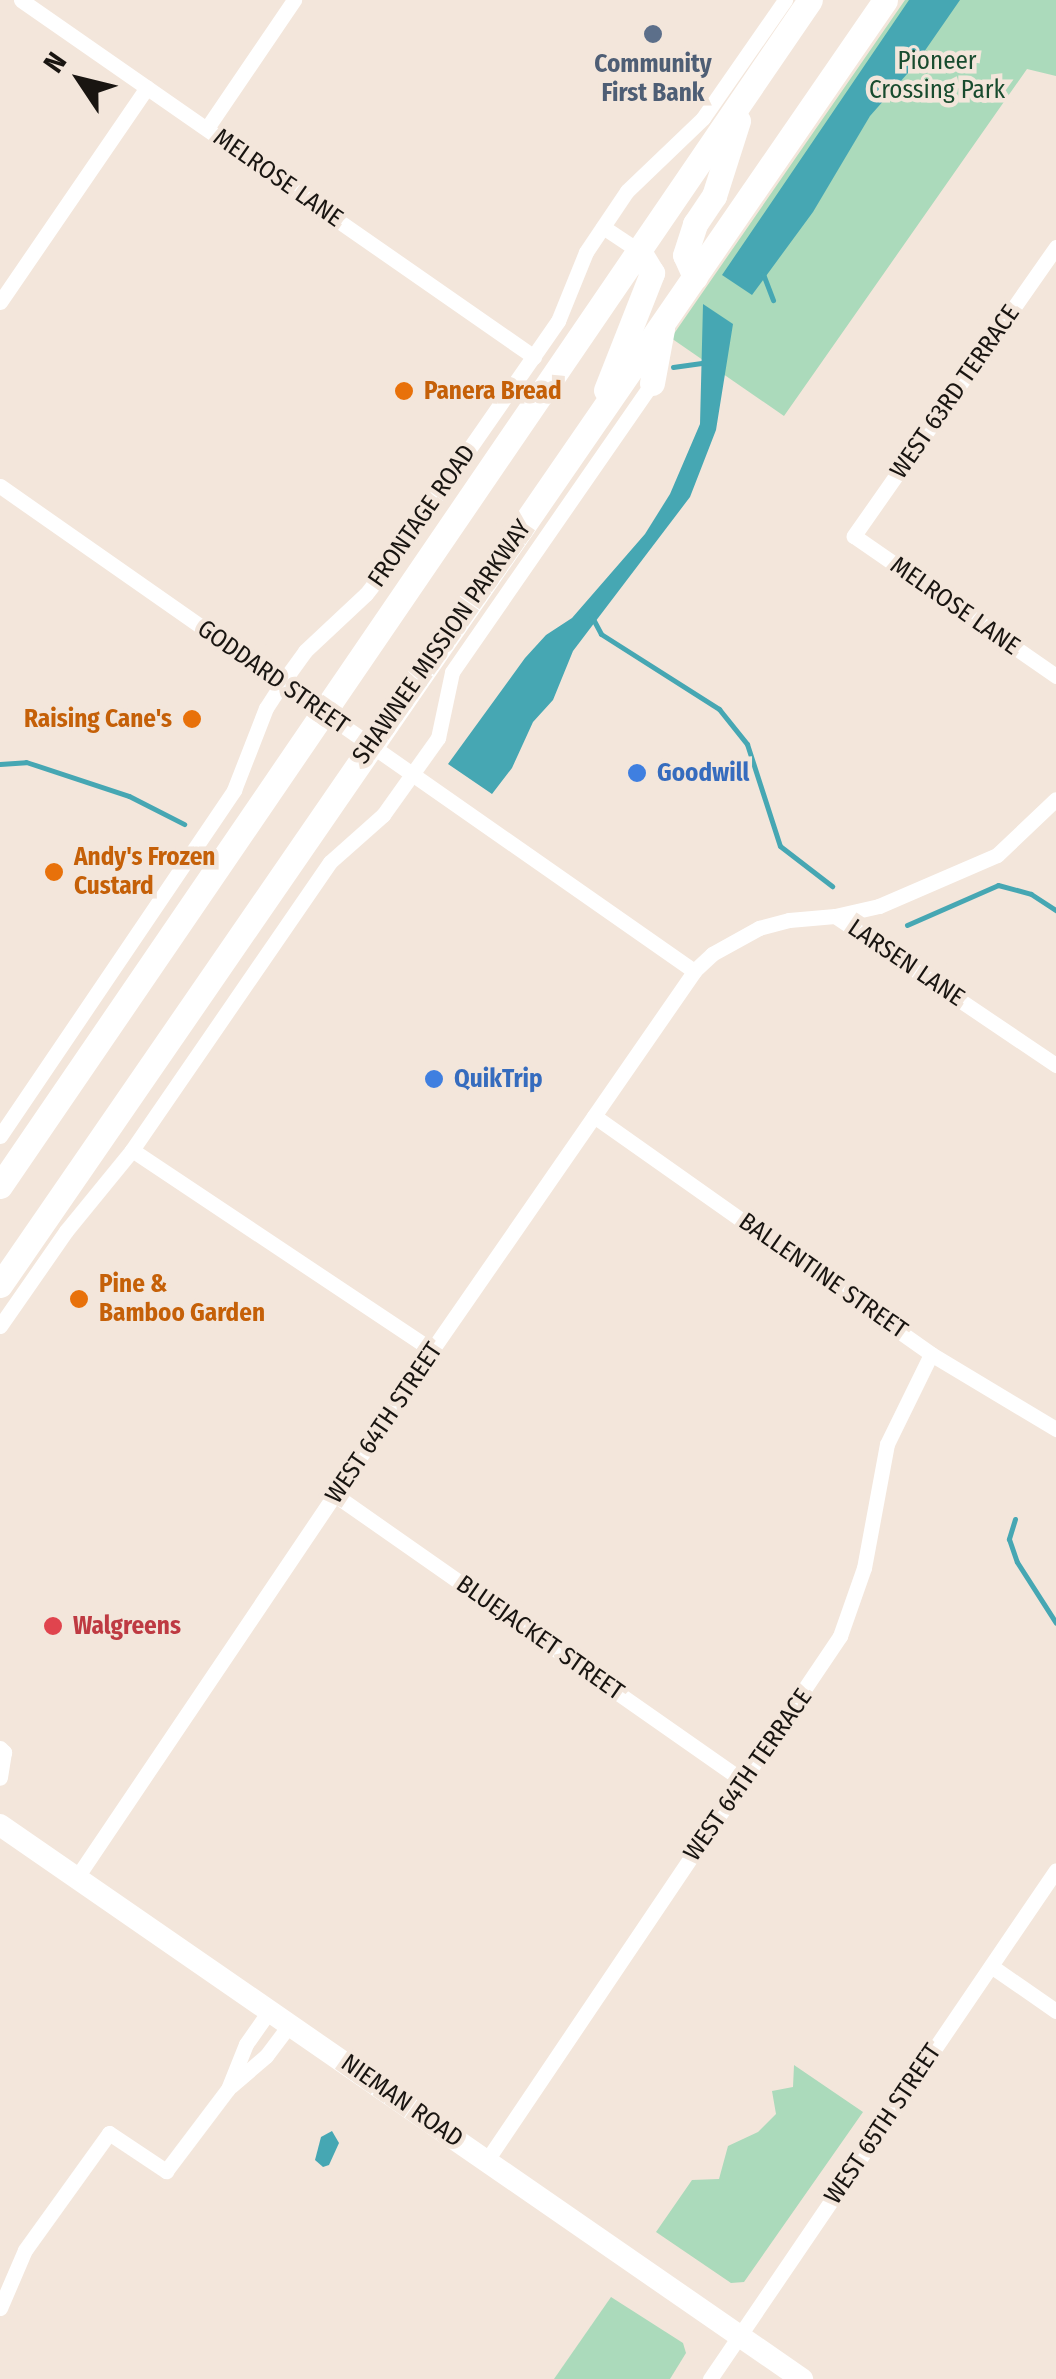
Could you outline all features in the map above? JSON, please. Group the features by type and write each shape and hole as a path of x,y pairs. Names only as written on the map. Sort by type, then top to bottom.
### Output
{"highway":[{"path":"0,1186 810,0"},
{"name":"SHAWNEE MISSION PARKWAY","path":"0,1285 886,0"},
{"path":"695,277 684,255 694,224 714,196 749,90"},
{"path":"596,419 630,318 652,274 638,251"},
{"path":"652,382 662,325"}],"main road":[{"name":"NIEMAN ROAD","path":"0,1825 802,2379"}],"street":[{"name":"MELROSE LANE","path":"22,0 534,357"},
{"path":"207,128 294,0"},
{"name":"FRONTAGE ROAD","path":"0,1136 234,790 266,708 282,684 305,651 366,594 558,321 572,280 603,227 646,170 703,118 785,0"},
{"path":"0,302 147,88"},
{"path":"603,227 638,251"},
{"name":"WEST 63RD TERRACE","path":"854,536 1056,247"},
{"path":"0,1326 66,1231 132,1150 330,862 383,815 411,775 444,721 452,672 652,382"},
{"name":"GODDARD STREET","path":"0,486 694,971"},
{"name":"MELROSE LANE","path":"854,536 1056,676"},
{"path":"835,916 879,906 997,855 1056,799"},
{"name":"LARSEN LANE","path":"694,971 737,938 759,928 789,920 835,916 1056,1065"},
{"name":"WEST 64TH STREET","path":"77,1877 432,1350 694,971"},
{"name":"BALLENTINE STREET","path":"594,1116 931,1354 1056,1429"},
{"path":"132,1150 432,1350"},
{"name":"WEST 64TH TERRACE","path":"488,2160 840,1636 864,1568 887,1444 931,1354"},
{"name":"BLUEJACKET STREET","path":"335,1495 744,1781"},
{"path":"0,1748 4,1752 0,1778"},
{"name":"WEST 65TH STREET","path":"710,2379 1056,1870"},
{"path":"991,1966 1056,2011"},
{"path":"228,2089 246,2044 280,2017"},
{"path":"0,2308 24,2250 109,2133 166,2171 228,2089 266,2056 280,2017"}],"green space":[{"name":"Pioneer Crossing Park","path":"905,0 1056,0 1056,76 1027,69 784,416 671,338"},
{"path":"794,2065 863,2112 744,2282 731,2283 656,2232 692,2180 719,2179 728,2146 758,2132 776,2114 772,2091 793,2087"},
{"path":"611,2297 683,2343 686,2353 670,2379 554,2379"}],"water":[{"path":"909,0 960,0 915,65 870,116 813,212 752,295 722,275"},
{"path":"703,304 733,324 716,430 690,497 573,651 553,700 533,722 512,768 492,794 448,764 525,658 546,635 572,618 645,534 670,494 700,424"},
{"path":"332,2131 339,2143 329,2165 323,2167 315,2160 321,2137"}],"waterway":[{"path":"763,274 773,300"},
{"path":"673,367 709,362"},
{"path":"592,617 601,634 719,709 747,744 780,846 832,886"},
{"path":"0,764 26,762 129,796 184,824"},
{"path":"907,925 998,885 1031,894 1056,910"},
{"path":"1015,1519 1009,1539 1017,1562 1056,1623"}],"place":[{"name":"Community First Bank","path":"653,34"},
{"name":"Panera Bread","path":"404,391"},
{"name":"Raising Cane's","path":"192,719"},
{"name":"Goodwill","path":"637,773"},
{"name":"Andy's Frozen Custard","path":"54,872"},
{"name":"QuikTrip","path":"434,1079"},
{"name":"Pine & Bamboo Garden","path":"79,1299"},
{"name":"Walgreens","path":"53,1626"}]}
